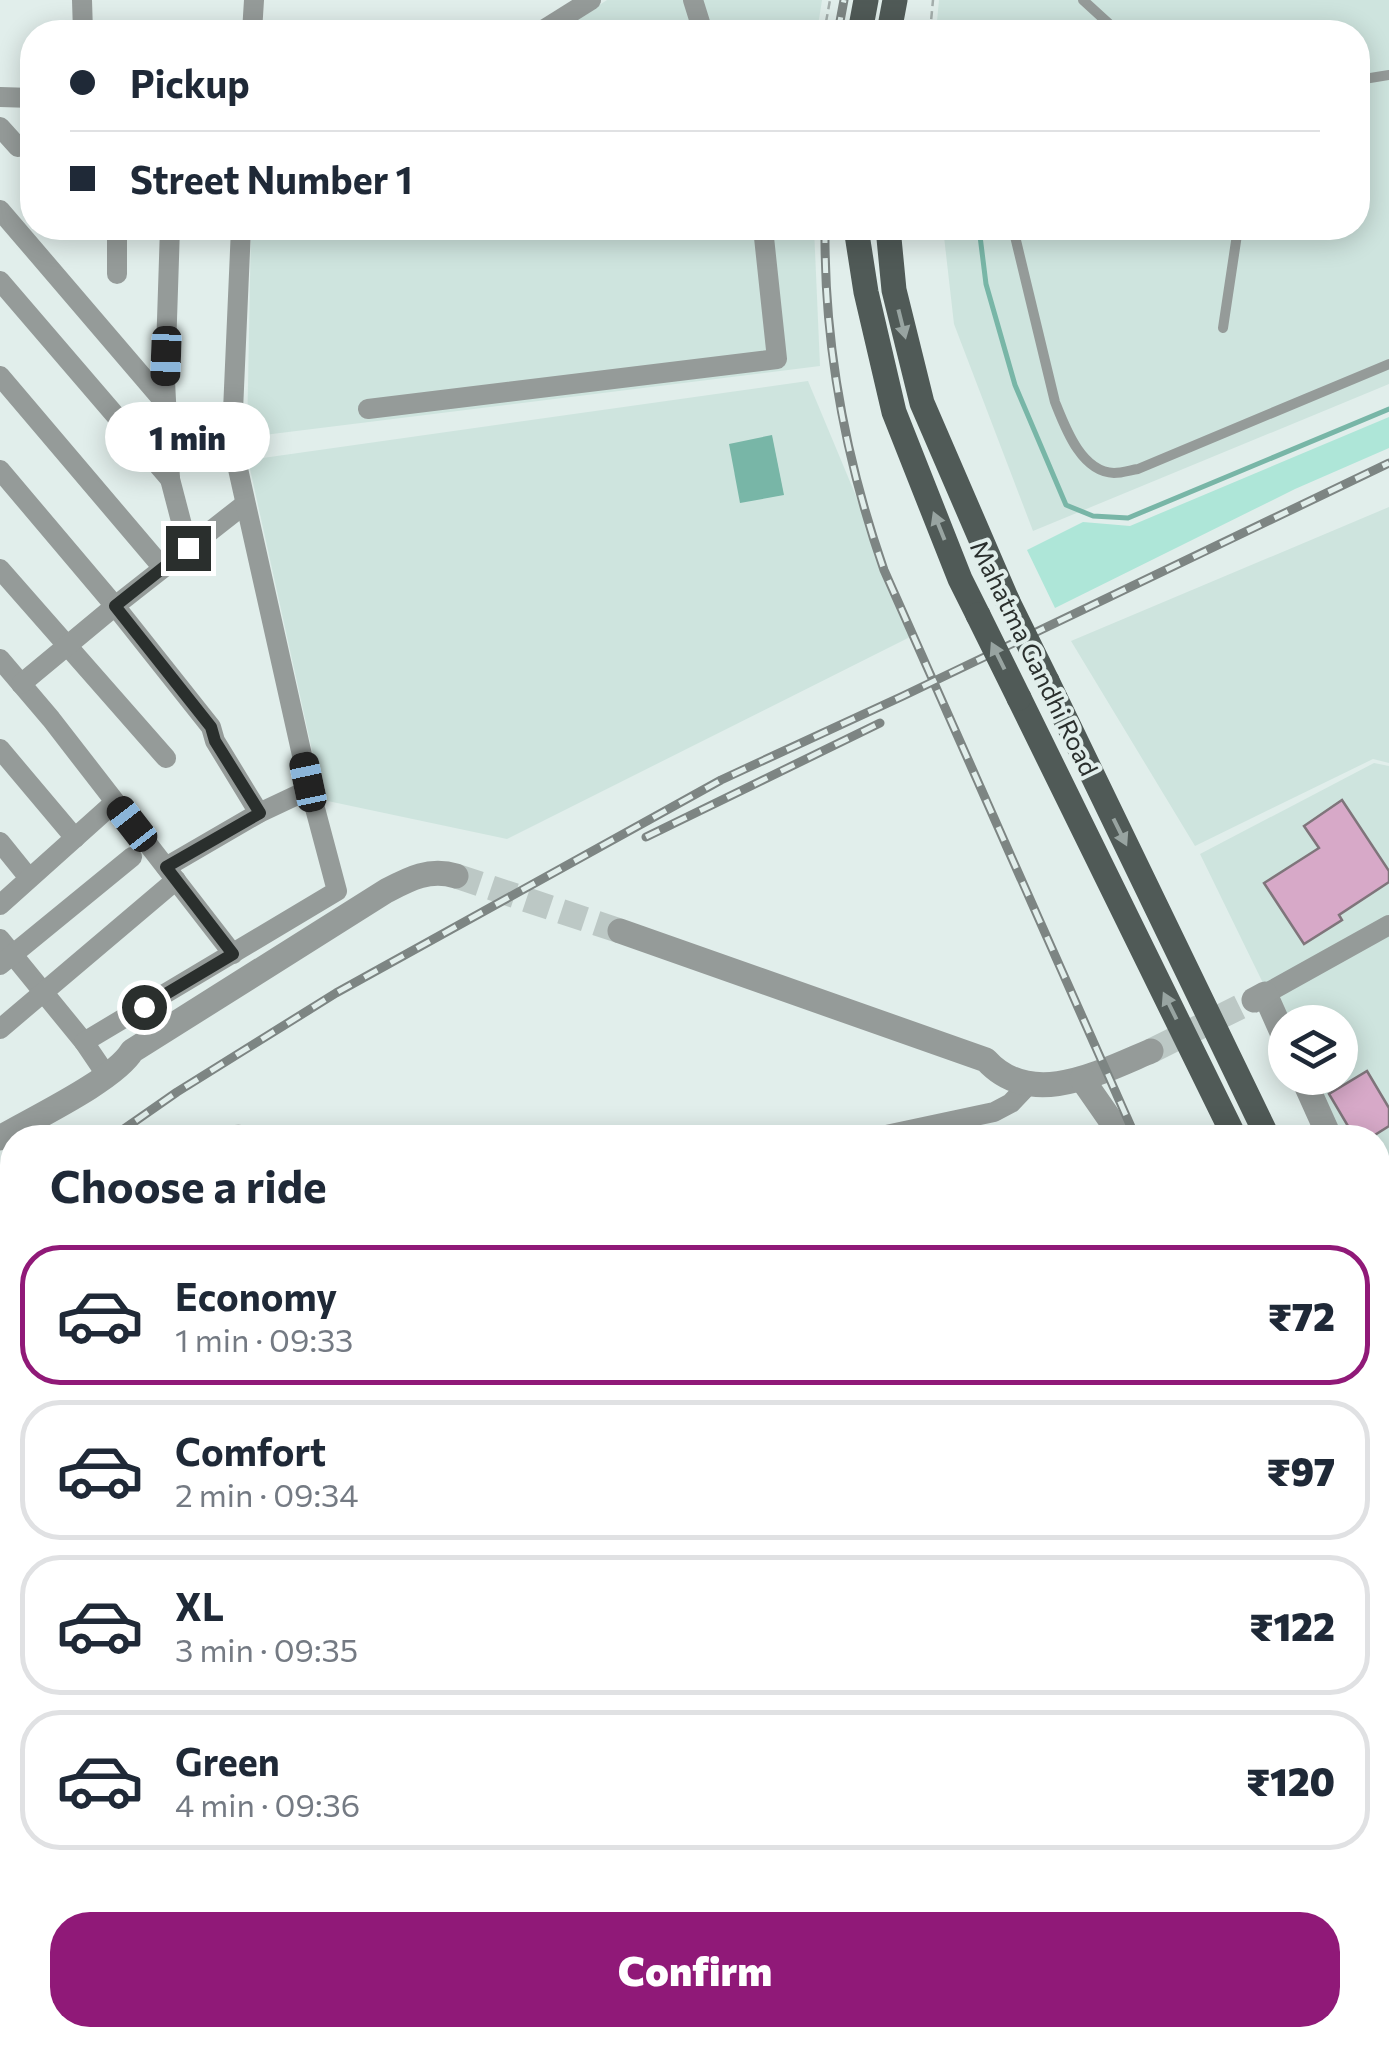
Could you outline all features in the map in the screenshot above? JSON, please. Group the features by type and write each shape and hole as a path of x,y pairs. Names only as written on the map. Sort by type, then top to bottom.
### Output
{"main road":[{"name":"Mahatma Gandhi Road","path":"858,240 894,412 960,578 1213,1094"},
{"name":"Mahatma Gandhi Road","path":"889,240 894,290 922,403 1008,602 1239,1078"},
{"path":"1239,1078 1262,1125"},
{"path":"1239,1078 1273,1125"},
{"path":"1213,1094 1221,1125"},
{"path":"1213,1094 1228,1125"}],"street":[{"path":"559,20 591,0"},
{"path":"0,127 18,147"},
{"path":"0,210 20,233"},
{"path":"26,240 166,404"},
{"path":"116,274 117,240"},
{"path":"170,240 166,404 170,480 188,548"},
{"path":"84,1042 337,891 310,789 236,460 234,411 241,240"},
{"path":"368,409 776,359 763,240"},
{"path":"0,280 170,480"},
{"path":"0,376 163,568"},
{"path":"0,470 211,727 215,741 260,813"},
{"path":"21,684 245,504"},
{"path":"0,569 166,758"},
{"path":"0,659 233,954"},
{"path":"0,749 75,838"},
{"path":"0,1029 171,874 260,813 310,789"},
{"path":"0,904 115,802"},
{"path":"0,842 30,878"},
{"path":"116,1070 84,1042 4,953 132,856"},
{"path":"22,1125 116,1070 140,1062 410,892 454,883"},
{"path":"1268,1012 1259,997 1389,925"},
{"path":"618,939 981,1074 994,1070 1045,1086 1082,1079 1151,1051"},
{"path":"1082,1079 1114,1125"},
{"path":"933,1125 994,1112 1011,1103 1029,1084"},
{"path":"1311,1095 1324,1125"}],"lane":[{"path":"1083,0 1105,20"},
{"path":"1016,240 1054,402 1084,458 1110,474 1138,470 1389,364"},
{"path":"1222,328 1236,240"}],"shaded area":[{"path":"607,0 822,0 819,20 576,20"},
{"path":"939,0 1389,0 1389,384 1033,531 954,324 944,240 1370,240 1370,20 937,20"},
{"path":"251,240 815,240 820,366 247,437"},
{"path":"808,381 914,635 507,839 323,800 248,460"},
{"path":"1389,417 1389,448 1295,489 1055,608 1027,550 1083,522 1130,526"},
{"path":"772,435 784,495 740,503 729,444"},
{"path":"1389,507 1389,763 1373,759 1195,846 1071,641"},
{"path":"1374,763 1389,766 1389,1125 1332,1125 1317,1095 1358,1095 1358,1005 1274,1005 1200,854"}],"building":[{"path":"1342,800 1389,871 1389,882 1339,915 1342,920 1304,944 1264,883 1319,848 1304,826"},
{"path":"1367,1071 1389,1108 1389,1125 1347,1125 1330,1095 1358,1095 1358,1076"}],"waterway":[{"path":"980,240 986,284 1015,385 1066,505 1093,516 1128,518 1389,409"}],"tunnel":[{"path":"456,876 620,931"},
{"path":"1151,1051 1254,1000"}],"railway":[{"path":"840,20 844,0"},
{"path":"825,240 828,315 840,401 858,486 884,570 1130,1125"},
{"path":"130,1125 336,993 721,780 1389,463"},
{"path":"646,837 880,723"}],"route":[{"path":"144,1007 233,954 166,867 260,813 215,741 211,727 115,606 188,548"}]}
